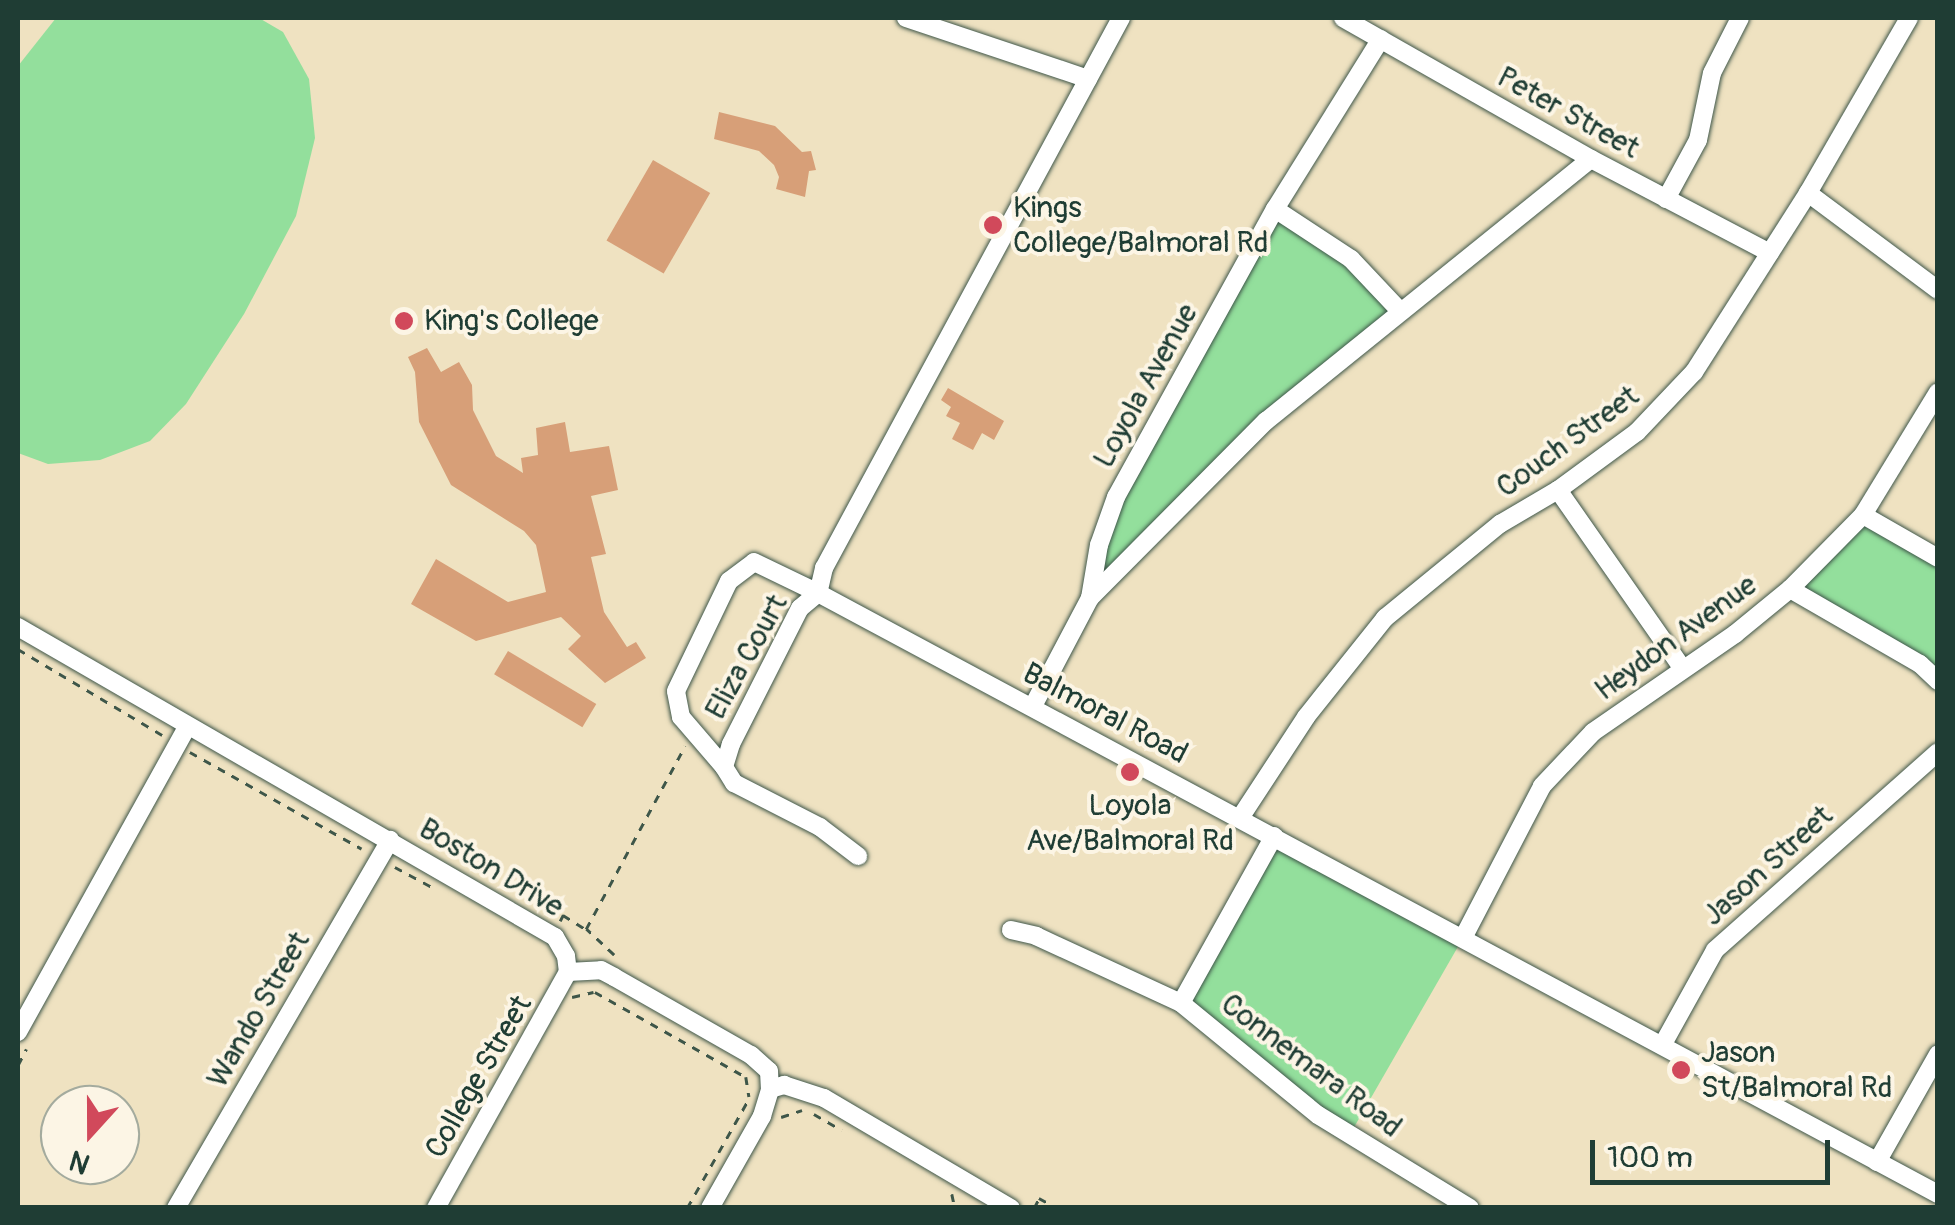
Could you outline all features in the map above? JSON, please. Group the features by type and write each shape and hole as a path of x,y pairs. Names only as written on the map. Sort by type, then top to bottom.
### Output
{"street":[{"path":"906,18 1088,79"},
{"path":"818,593 824,568 1120,18"},
{"name":"Peter Street","path":"1342,18 1590,159 1770,253"},
{"path":"1666,198 1698,140 1712,73 1740,18"},
{"name":"Couch Street","path":"1240,818 1306,717 1385,618 1500,524 1558,490 1664,406 1694,372 1808,192 1909,18"},
{"name":"Loyola Avenue","path":"1090,598 1099,544 1116,497 1275,209 1380,39"},
{"name":"Loyola Avenue","path":"1033,706 1090,598 1266,421 1590,159"},
{"path":"1808,192 1938,290"},
{"path":"1275,209 1351,259 1400,311"},
{"name":"Heydon Avenue","path":"1463,938 1542,786 1593,732 1735,634 1790,589 1863,515 1938,392"},
{"path":"1558,490 1682,668"},
{"path":"1863,515 1938,558"},
{"name":"Balmoral Road","path":"693,732 681,717 676,691 729,581 754,562 1033,706 1938,1194"},
{"path":"1790,589 1920,664 1938,681"},
{"name":"Eliza Court","path":"818,593 800,608 731,744 724,767 734,783 820,827 858,856"},
{"name":"Boston Drive","path":"18,627 555,938 566,956 568,972"},
{"path":"18,1032 187,727"},
{"path":"693,732 724,767"},
{"name":"Jason Street","path":"1663,1044 1716,950 1938,752"},
{"name":"Connemara Road","path":"1274,836 1181,1003 1318,1114 1470,1208"},
{"name":"Wando Street","path":"176,1208 390,840"},
{"path":"1010,930 1036,936 1181,1003"},
{"path":"568,972 605,972 751,1054 769,1072 766,1108 710,1208"},
{"name":"College Street","path":"436,1208 568,972"},
{"path":"1877,1162 1938,1054"},
{"path":"770,1088 784,1085 824,1098 984,1201 1011,1208"}],"path":[{"path":"605,972 614,956 586,930 693,732"},
{"path":"687,1208 749,1097"},
{"path":"1034,1208 1039,1198 1057,1208"}],"green space":[{"path":"56,18 259,18 283,32 309,79 315,138 296,216 244,314 186,404 150,441 100,460 48,464 18,453 18,66"},
{"path":"1275,209 1323,238 1400,311 1266,421 1090,598 1099,545"},
{"path":"1863,515 1937,558 1937,681 1790,589"},
{"path":"1274,836 1463,938 1349,1136 1181,1003"}],"building":[{"path":"719,112 775,126 802,152 811,151 816,170 809,171 805,197 776,189 779,177 774,165 759,151 714,139"},
{"path":"653,160 710,193 664,274 606,241"},
{"name":"King's College","path":"427,348 441,372 459,362 472,385 473,410 496,456 523,473 521,458 538,455 536,428 565,422 570,452 609,446 618,490 591,496 606,554 591,557 604,612 627,647 636,642 646,658 605,683 568,649 581,636 561,617 476,641 411,604 436,559 508,602 546,592 536,545 524,531 451,485 419,422 415,372 408,357"},
{"path":"948,388 1004,421 994,440 982,433 973,450 952,439 960,423 946,416 951,407 941,400"},
{"path":"508,651 596,704 582,727 494,674"}],"place":[{"name":"Kings College/Balmoral Rd","path":"993,225"},
{"name":"King's College","path":"404,321"},
{"name":"Loyola Ave/Balmoral Rd","path":"1130,772"},
{"name":"Jason St/Balmoral Rd","path":"1681,1070"}]}
